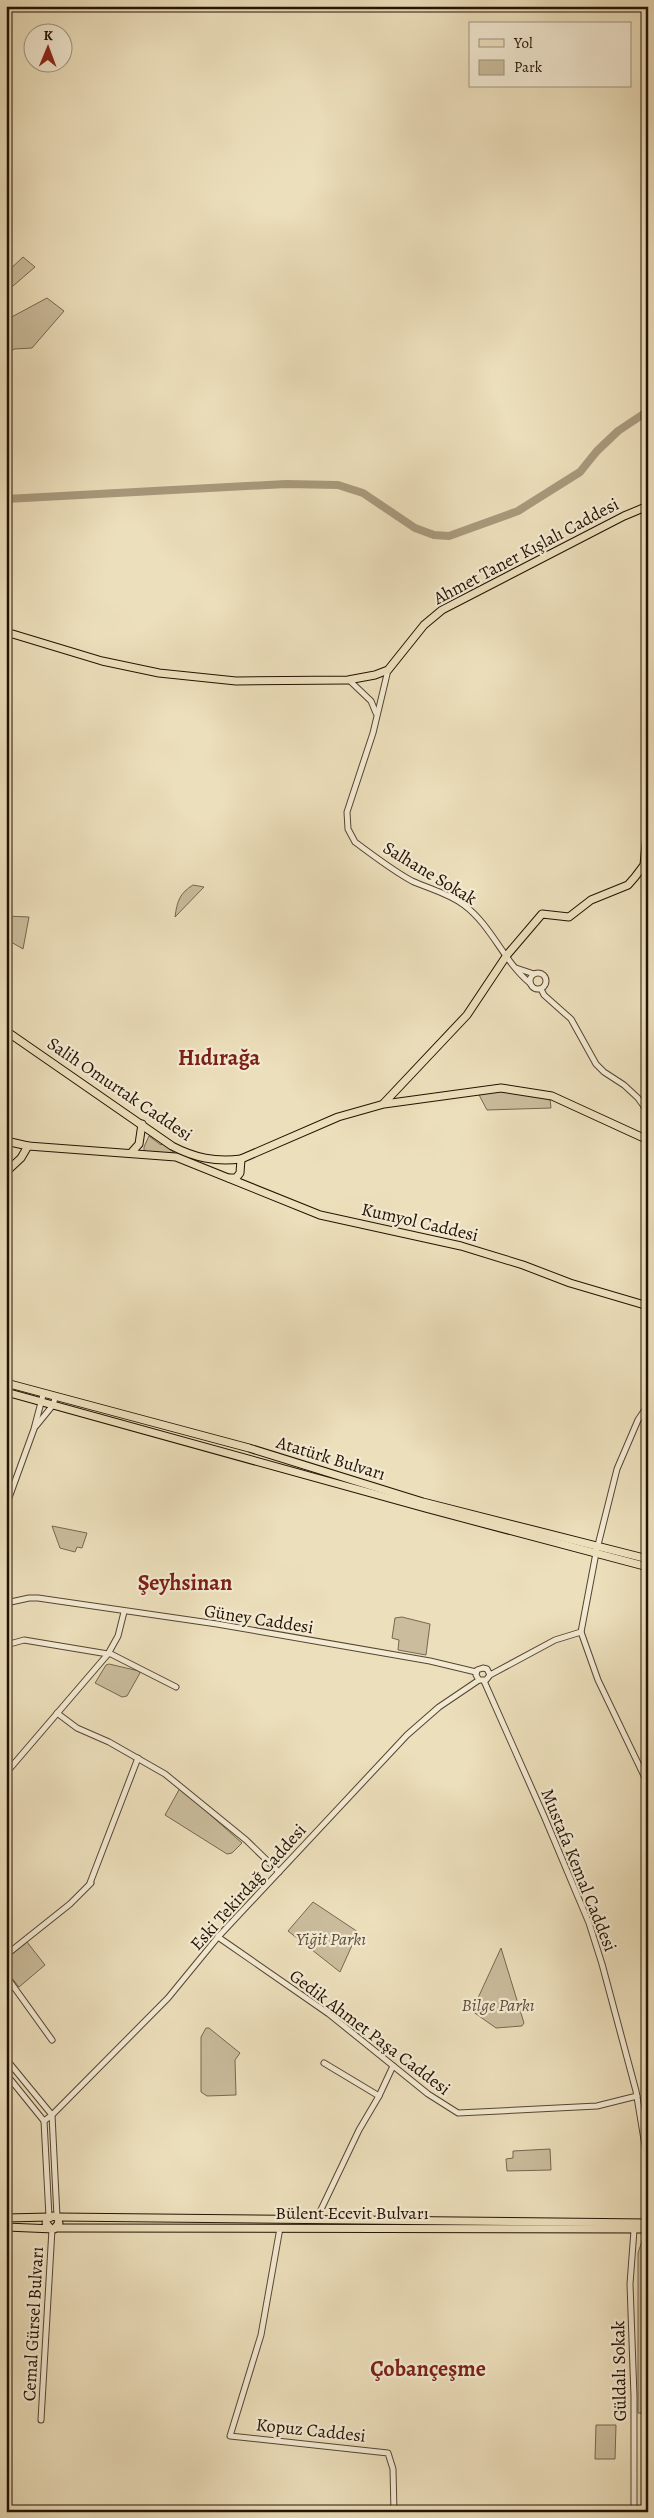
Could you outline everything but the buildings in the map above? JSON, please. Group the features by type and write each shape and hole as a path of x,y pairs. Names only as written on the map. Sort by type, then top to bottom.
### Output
{"main road":[{"name":"Ahmet Taner Kışlalı Caddesi","path":"388,670 424,625 442,610 645,507 648,501"},
{"path":"6,632 102,661 168,675 236,681 348,680 375,676 388,670"},
{"path":"384,1104 467,1015 506,955 542,914 569,917 591,900 628,885 635,878 644,865 648,822"},
{"name":"Salih Omurtak Caddesi","path":"6,1031 152,1130 172,1146 199,1158 224,1161 241,1159 338,1117 384,1104 502,1088 552,1096 648,1140"},
{"path":"131,1153 139,1144 142,1124"},
{"path":"143,1153 144,1139 152,1130"},
{"name":"Kumyol Caddesi","path":"6,1141 28,1146 143,1153 176,1157 320,1215 461,1246 524,1265 570,1283 648,1306"},
{"path":"6,1172 21,1158 28,1146"},
{"path":"224,1177 236,1178 240,1173 241,1159"},
{"name":"Atatürk Bulvarı","path":"6,1383 42,1398"},
{"name":"Atatürk Bulvarı","path":"6,1392 54,1401 597,1550 648,1567"},
{"name":"Atatürk Bulvarı","path":"597,1550 648,1559"},
{"path":"53,2217 59,2223 52,2228 46,2223 53,2217"},
{"name":"Bülent Ecevit Bulvarı","path":"6,2218 316,2220 621,2226"},
{"path":"634,2230 648,2223"},
{"name":"Bülent Ecevit Bulvarı","path":"6,2227 621,2226 648,2223"},
{"path":"621,2226 634,2230 648,2229"}],"street":[{"name":"Salhane Sokak","path":"388,670 373,733 347,812 351,836 356,842 396,871 443,892 464,906 488,930 516,968 530,983"},
{"path":"348,680 371,701 376,714"},
{"path":"516,968 534,974 541,974 545,977 546,983 541,989"},
{"path":"534,974 530,983 536,989 541,989"},
{"path":"541,989 544,995 571,1019 596,1064 604,1072 624,1085 638,1098 648,1112"},
{"path":"6,1506 34,1429 42,1398"},
{"path":"34,1429 54,1401"},
{"path":"648,1405 638,1420 617,1468 597,1550 581,1632 598,1680 648,1784"},
{"name":"Güney Caddesi","path":"6,1603 38,1598 217,1624 430,1661 476,1672 483,1668 487,1669 490,1675"},
{"path":"6,1773 109,1653 118,1636 124,1612"},
{"path":"490,1675 555,1640 581,1632"},
{"path":"6,1645 24,1640 109,1653 176,1687"},
{"name":"Mustafa Kemal Caddesi","path":"476,1672 589,1923 602,1964 636,2096 648,2164"},
{"name":"Eski Tekirdağ Caddesi","path":"44,2121 168,1998 218,1937 407,1735 439,1707 490,1675"},
{"path":"57,1713 77,1728 138,1758 165,1774 246,1840 279,1872"},
{"path":"6,1954 70,1904 91,1883 138,1758"},
{"name":"Gedik Ahmet Paşa Caddesi","path":"218,1937 330,2014 435,2100 458,2113 597,2106 636,2096"},
{"path":"6,1976 52,2040"},
{"path":"6,2059 52,2115 53,2217"},
{"path":"324,2063 379,2096"},
{"path":"316,2220 359,2130 379,2096 393,2066"},
{"path":"6,2074 44,2121 53,2217"},
{"name":"Cemal Gürsel Bulvarı","path":"41,2420 52,2228"},
{"name":"Kopuz Caddesi","path":"280,2228 261,2334 230,2436 388,2453 393,2469 394,2512"},
{"name":"Güldalı Sokak","path":"634,2230 630,2284 634,2396 634,2512"}],"green space":[{"path":"23,257 35,267 6,292 6,273"},
{"path":"47,298 64,311 32,348 14,349 6,356 6,320"},
{"path":"193,885 204,887 175,917 180,898"},
{"path":"6,916 29,917 23,949 6,939"},
{"path":"501,1091 550,1099 551,1108 487,1110 478,1093"},
{"path":"149,1136 161,1145 163,1143 174,1153 172,1156 144,1151"},
{"path":"52,1526 87,1533 82,1548 77,1547 75,1552 60,1548"},
{"path":"402,1617 430,1624 426,1655 398,1650 399,1640 392,1638 395,1618"},
{"path":"109,1664 139,1671 140,1673 127,1696 122,1697 95,1683 106,1665"},
{"path":"180,1788 242,1843 232,1853 227,1854 165,1815"},
{"name":"Yiğit Parkı","path":"313,1902 358,1932 340,1972 288,1931"},
{"path":"27,1942 45,1965 19,1987 6,1971 6,1959"},
{"name":"Bilge Parkı","path":"501,1948 524,2023 522,2026 496,2028 472,2011"},
{"path":"206,2028 209,2028 240,2053 235,2060 236,2095 207,2096 201,2092 201,2037"},
{"path":"550,2149 551,2170 507,2171 506,2159 513,2158 513,2151"},
{"path":"643,2238 648,2238 648,2414 638,2413 638,2253"},
{"path":"596,2425 616,2425 615,2459 595,2459"}],"waterway":[{"path":"6,499 286,484 338,485 363,493 415,528 434,535 449,536 518,511 580,472 597,451 618,431 648,411"}],"district":[{"name":"Hıdırağa","path":"219,1057"},
{"name":"Şeyhsinan","path":"185,1582"},
{"name":"Çobançeşme","path":"428,2368"}]}
